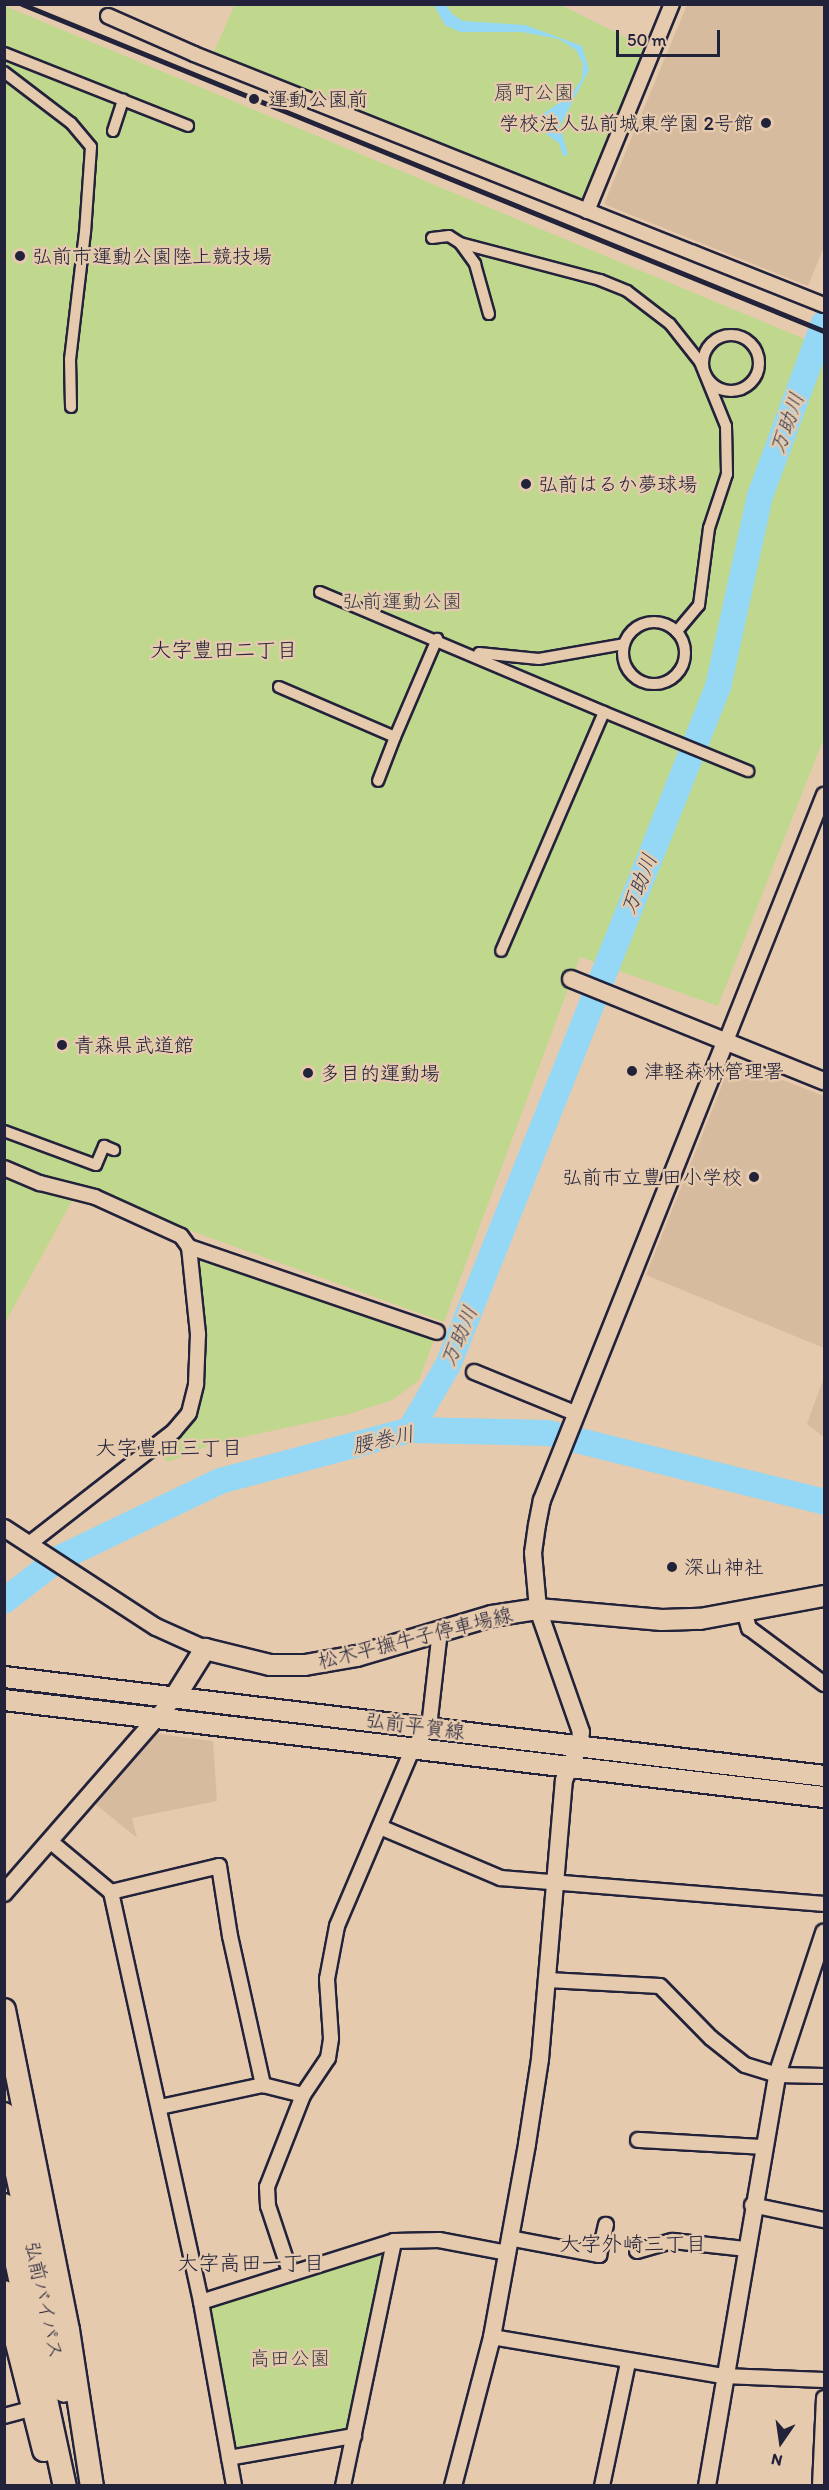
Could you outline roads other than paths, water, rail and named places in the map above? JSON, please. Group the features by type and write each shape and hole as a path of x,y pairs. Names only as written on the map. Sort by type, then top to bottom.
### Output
{"highway":[{"path":"4,2010 68,2330 92,2486"},
{"name":"弘前バイパス","path":"4,2114 84,2486"},
{"name":"弘前バイパス","path":"4,2205 65,2486"},
{"path":"4,2292 31,2409 55,2486"}],"main road":[{"name":"松木平撫牛子停車場線","path":"205,1649 270,1665 305,1665 357,1656 492,1616 538,1609 662,1620 744,1611 825,1596"},
{"path":"175,1697 205,1649"},
{"name":"弘前平賀線","path":"4,1677 825,1776"},
{"name":"弘前平賀線","path":"4,1700 825,1797"}],"street":[{"path":"586,211 672,4"},
{"path":"108,16 586,211 824,305"},
{"path":"4,53 188,126"},
{"path":"4,72 71,123 90,147 86,232 70,359 71,407"},
{"path":"113,131 123,100"},
{"path":"432,238 449,236 460,243 600,280 627,291 670,324 704,370 722,389 739,390 758,372 758,354 746,339 728,335 711,344 705,352 704,370 726,426 727,474 709,528 699,605 676,632"},
{"path":"460,243 475,264 489,314"},
{"path":"320,592 748,771"},
{"path":"644,624 664,624 676,632 684,646 682,666 667,680 647,683 630,673 625,664 624,644 635,628 644,624"},
{"path":"378,781 437,639"},
{"path":"465,651 539,659 624,644"},
{"path":"279,687 395,737"},
{"path":"501,951 604,712"},
{"path":"453,2486 492,2337 540,2059 564,1780 572,1767 579,1746 580,1724 538,1609 533,1553 542,1500 825,795"},
{"path":"578,982 825,1081"},
{"path":"4,1131 51,1153 96,1165 104,1146 114,1150"},
{"path":"4,1168 95,1197 181,1236 189,1248 198,1334 195,1384 189,1413 174,1431 34,1548"},
{"path":"189,1248 437,1332"},
{"path":"474,1372 575,1418"},
{"path":"4,1528 156,1627 205,1649"},
{"path":"744,1611 749,1628 825,1684"},
{"path":"290,2272 268,2206 267,2187 303,2095 328,2058 331,2038 327,1979 337,1926 413,1748 429,1727 440,1631"},
{"path":"4,1893 175,1697"},
{"path":"380,1827 501,1878 825,1904"},
{"path":"50,1841 111,1892 201,2302 234,2486"},
{"path":"111,1892 219,1866 230,1936 263,2085"},
{"path":"707,2486 752,2205 777,2075 825,1933"},
{"path":"548,1980 660,1986 711,2038 745,2065 777,2075 825,2076"},
{"path":"160,2107 263,2085 303,2095"},
{"path":"638,2140 763,2147"},
{"path":"752,2205 825,2220"},
{"path":"201,2302 394,2241 439,2240 508,2245 599,2256 606,2225"},
{"path":"343,2486 394,2241"},
{"path":"637,2251 673,2241 712,2242 745,2248"},
{"path":"492,2337 628,2362 723,2376 825,2380"},
{"path":"602,2486 628,2362"},
{"path":"820,2486 825,2398"},
{"path":"4,2416 31,2409"},
{"path":"229,2458 354,2436"}],"water":[{"path":"434,5 446,5 452,14 463,21 525,25 582,46 589,70 560,126 568,155 563,156 559,143 546,134 540,118 533,115 541,115 571,95 582,79 583,64 576,50 559,39 522,32 460,32 445,25"}],"waterway":[{"name":"万助川","path":"410,1430 448,1365 718,687 760,496 824,323"},
{"name":"腰巻川","path":"4,1601 58,1559 220,1481 410,1430 548,1433 824,1502"}],"railway":[{"path":"22,4 824,331"}],"place":[{"name":"運動公園前","path":"254,99"},
{"name":"学校法人弘前城東学園 2号館","path":"766,123"},
{"name":"弘前市運動公園陸上競技場","path":"20,256"},
{"name":"弘前はるか夢球場","path":"526,484"},
{"name":"青森県武道館","path":"62,1045"},
{"name":"津軽森林管理署","path":"632,1071"},
{"name":"多目的運動場","path":"308,1073"},
{"name":"弘前市立豊田小学校","path":"754,1177"},
{"name":"深山神社","path":"672,1567"}],"district":[{"name":"大字豊田二丁目","path":"224,650"},
{"name":"大字豊田三丁目","path":"169,1448"},
{"name":"大字外崎三丁目","path":"633,2244"},
{"name":"大字高田一丁目","path":"251,2263"}],"park label":[{"name":"扇町公園","path":"534,92"},
{"name":"弘前運動公園","path":"402,601"},
{"name":"高田公園","path":"290,2358"}]}
